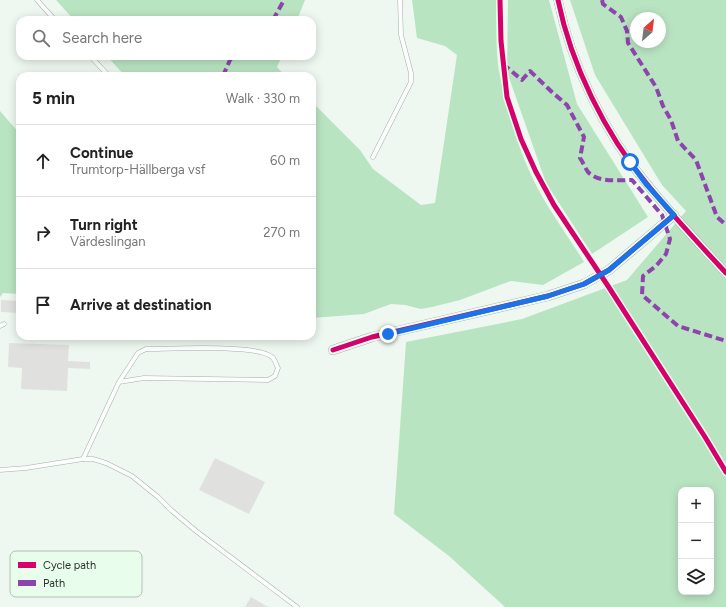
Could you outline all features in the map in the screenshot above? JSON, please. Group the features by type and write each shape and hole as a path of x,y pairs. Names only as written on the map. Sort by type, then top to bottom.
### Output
{"street":[{"path":"558,0 560,13 572,48 597,109 613,138 646,184 726,273"},
{"path":"333,350 372,337 548,296 584,284 609,270 674,215"}],"lane":[{"path":"37,0 51,16"},
{"path":"373,157 411,82 412,73 401,35 400,0"},
{"path":"94,60 105,72"},
{"path":"83,459 119,382 138,353 146,349 240,349 259,351 272,357 278,368 275,376 268,380 144,378 119,382"},
{"path":"0,470 26,468 83,459 93,459 106,463 132,476 196,531 297,607"}],"green space":[{"path":"56,0 305,0 299,16 70,16"},
{"path":"412,0 496,0 498,67 517,140 527,165 550,210 584,262 543,285 511,281 460,300 432,307 421,309 405,305 391,304 364,314 316,318 316,106 360,150 373,169 421,205 435,203 457,55 445,46 417,38"},
{"path":"508,0 549,0 577,104 648,217 592,254 546,183 507,72"},
{"path":"570,0 726,0 726,607 505,607 449,556 394,514 406,342 522,319 627,280 686,211 662,185 595,75"},
{"path":"111,60 280,60 277,67 281,72 121,72"},
{"path":"0,111 16,129 16,294 3,293 0,297"}],"building":[{"path":"1,300 16,301 16,313 1,312"},
{"path":"9,343 69,345 68,361 90,362 90,369 68,368 67,391 21,389 22,368 8,367"},
{"path":"215,458 265,482 249,514 199,490"},
{"path":"251,597 268,607 245,607"}],"marked path":[{"path":"275,16 284,0"},
{"path":"602,0 603,4 621,17 627,31 628,43 656,87 663,106 671,120 678,141 696,160 717,217 726,225"},
{"path":"225,72 230,60"},
{"path":"503,64 522,80 530,71 567,105 584,137 580,158 592,176 603,179 632,180 662,215 670,239 666,254 656,266 643,276 642,295 678,326 726,341"}],"cycle path":[{"path":"500,0 501,41 507,97 521,139 536,172 554,205 608,286 726,472"},
{"path":"558,0 571,49 592,97 617,143 656,196 726,273"},
{"path":"333,350 372,337 548,296 584,284 609,270 674,215"}],"route":[{"path":"388,334 548,296 584,284 609,270 674,215 646,184 630,162"}]}
